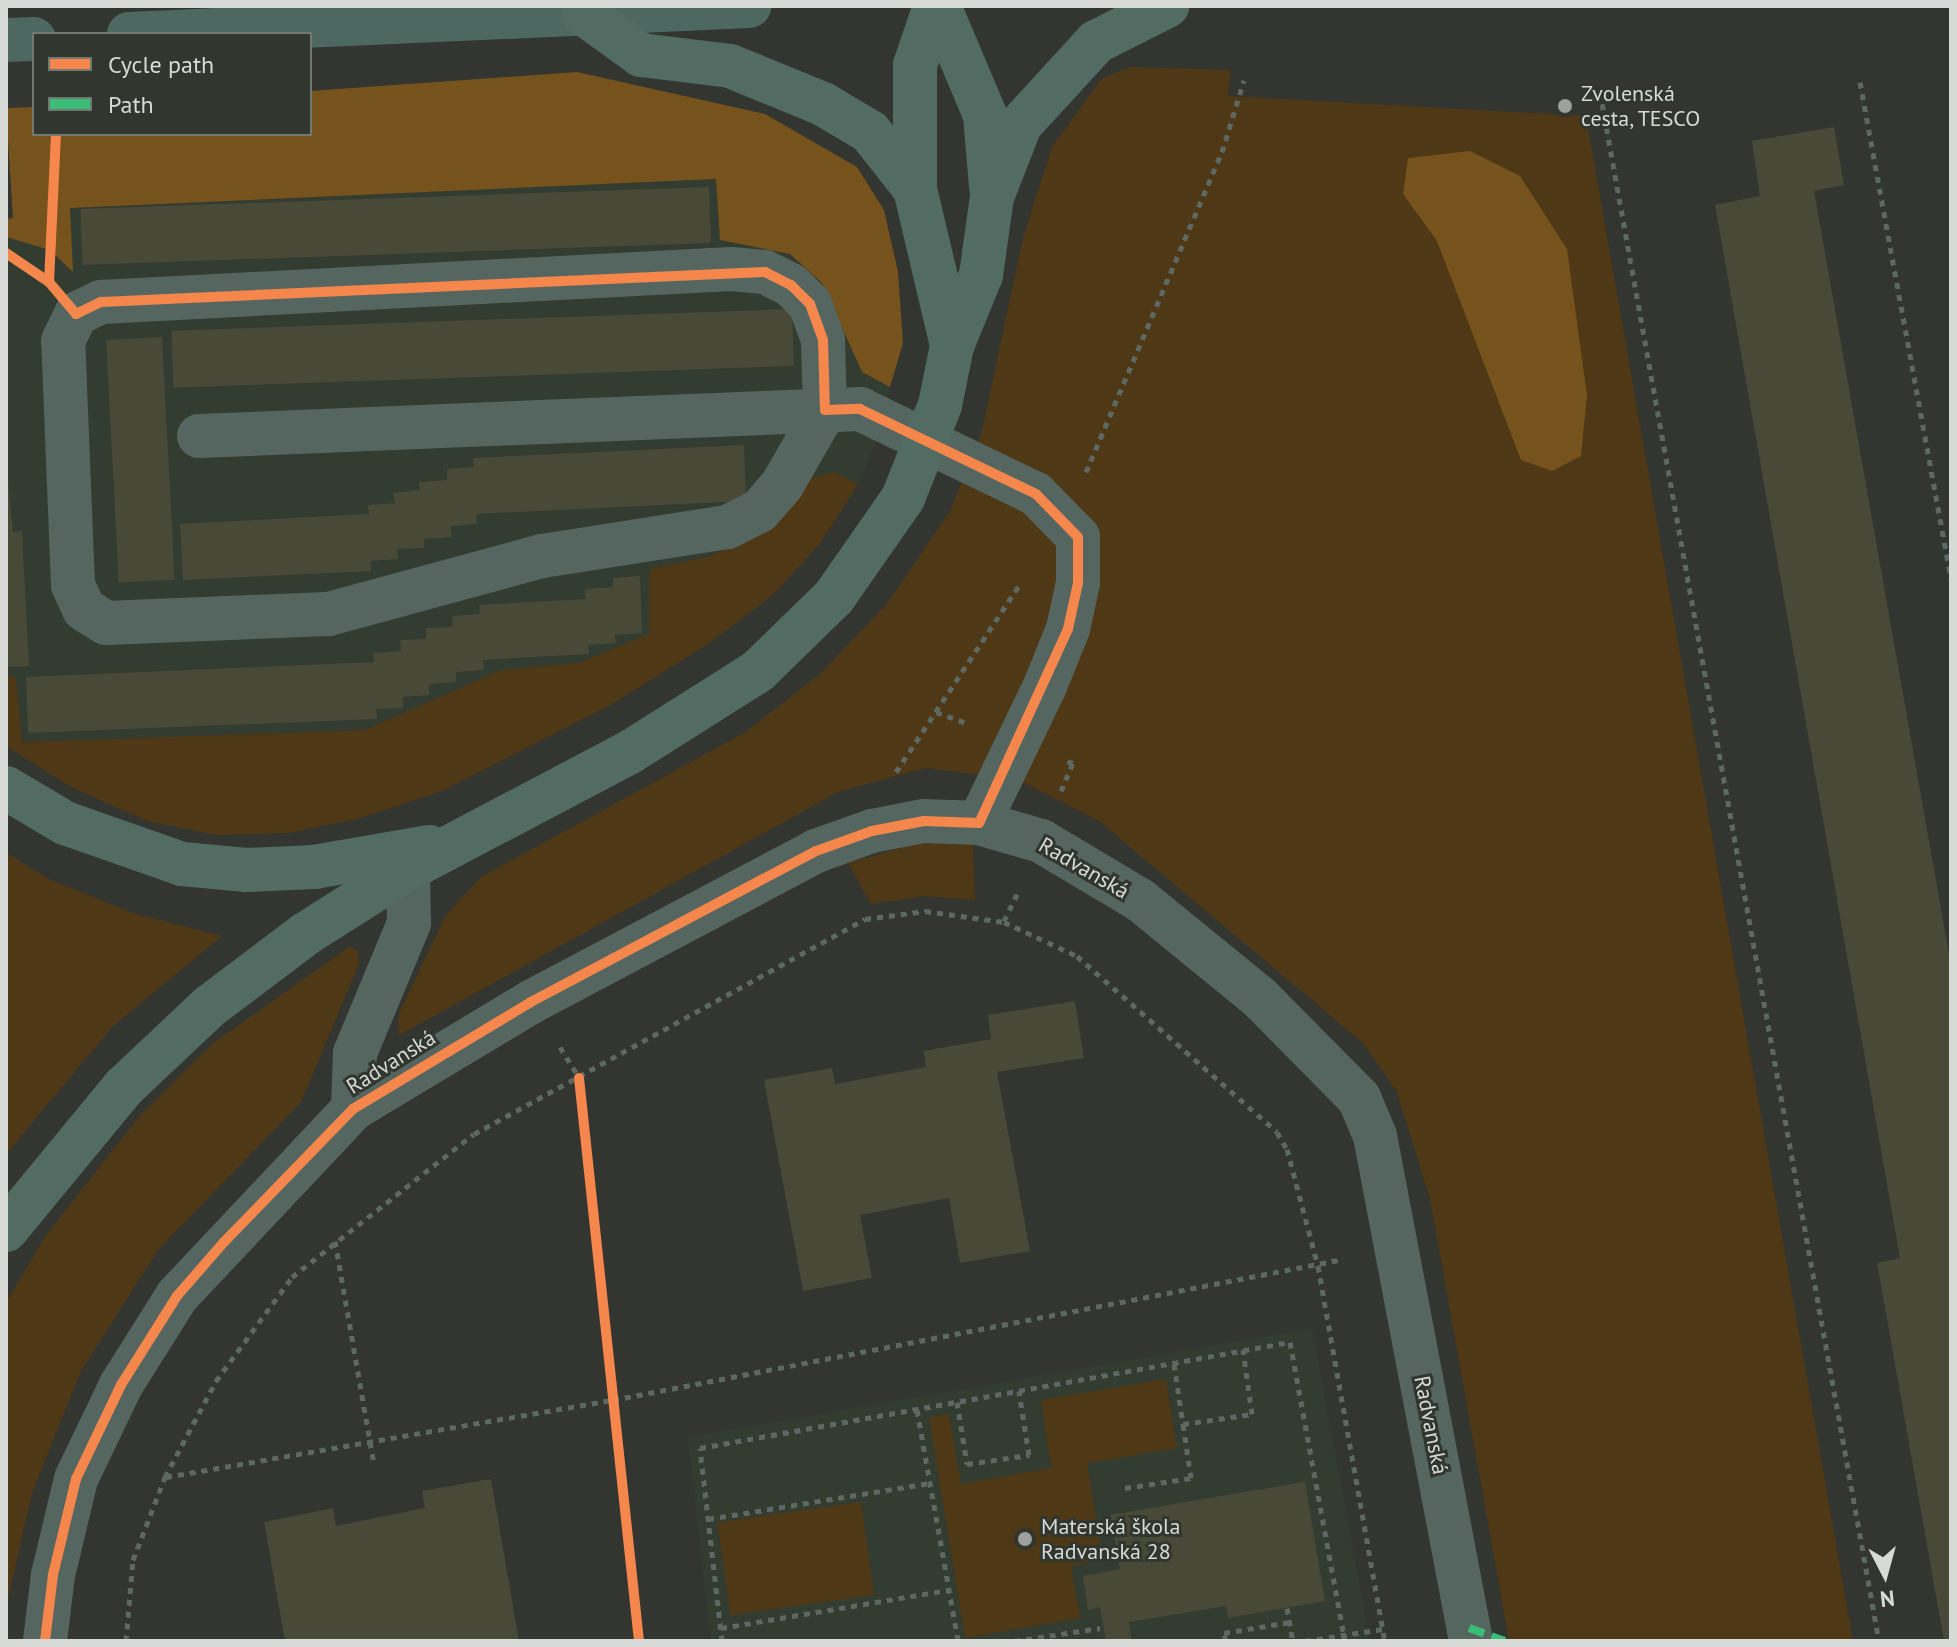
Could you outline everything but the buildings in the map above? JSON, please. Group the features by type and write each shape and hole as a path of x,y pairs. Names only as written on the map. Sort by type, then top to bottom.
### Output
{"highway":[{"path":"937,6 915,65 915,189 952,346"},
{"path":"6,1230 124,1087 210,1006 307,933 408,869 451,843 630,752 758,671 834,597 903,498 940,405 952,346 981,275 992,197 985,115 937,6"},
{"path":"992,197 1020,125 1052,85 1096,42 1167,6"},
{"path":"583,13 641,55 730,66 823,104 870,132 915,189"},
{"path":"6,788 65,823 182,864 247,870 314,867 451,843"}],"main road":[{"path":"172,32 749,6"},
{"path":"6,40 32,39"}],"street":[{"path":"765,272 791,285 810,304 823,340 825,410 782,485 759,511 727,527 542,556 328,614 106,623 84,609 73,585 63,341 76,314 101,302 765,272"},
{"path":"199,436 860,409 1036,494 1063,518 1078,537 1078,583 1068,629 979,823"},
{"name":"Radvanská","path":"45,1641 53,1575 76,1479 121,1385 177,1296 353,1109 531,1002 816,851 872,831 924,821 979,823 1041,841 1140,900 1315,1050 1359,1098 1375,1136 1398,1247 1471,1641"},
{"path":"353,1109 355,1053 409,923 408,869"}],"path":[{"path":"872,831 881,796 1063,518 1132,372 1222,152 1244,80"},
{"path":"1860,82 1951,579"},
{"path":"1600,92 1879,1641"},
{"path":"6,253 49,282"},
{"path":"49,282 50,266"},
{"path":"1004,922 1022,884"},
{"path":"126,1641 133,1560 165,1477 216,1381 292,1277 334,1240 474,1134 865,919 925,911 1004,922 1077,956 1277,1132 1287,1149 1318,1266 1385,1641"},
{"path":"579,1078 581,1093"},
{"path":"334,1240 374,1465"},
{"path":"165,1477 613,1400 1318,1266 1398,1247"},
{"path":"722,1641 700,1448 1290,1342 1344,1638"},
{"path":"1183,1424 1252,1414 1243,1350"},
{"path":"1125,1488 1191,1478 1174,1364"},
{"path":"612,1384 615,1415"},
{"path":"957,1402 967,1464 1029,1455 1019,1391"},
{"path":"917,1410 958,1641"},
{"path":"708,1519 930,1483"},
{"path":"721,1628 949,1590"},
{"path":"1287,1608 1293,1641"},
{"path":"1226,1641 1224,1633 1290,1622"},
{"path":"1014,1641 1100,1628"},
{"path":"1305,1641 1344,1638 1383,1629"}],"shaded area":[{"path":"1130,67 1231,70 1228,96 1586,116 1853,1641 1509,1641 1430,1199 1397,1092 1363,1043 1099,821 1016,779 925,768 838,792 398,1036 399,1013 446,915 481,877 744,733 820,674 886,605 950,511 981,435 1023,238 1052,147 1101,79"},
{"path":"577,72 765,114 857,167 884,210 898,272 903,343 890,387 862,372 822,283 790,254 720,240 716,179 70,208 73,272 50,250 6,237 6,219 13,218 6,108 32,107 32,136 312,136 312,91"},
{"path":"1470,151 1520,176 1567,249 1587,395 1581,456 1552,471 1521,460 1437,241 1403,194 1408,158"},
{"path":"716,179 720,239 790,254 823,283 862,372 890,387 880,434 858,484 834,472 749,537 711,556 649,569 650,634 579,663 501,670 365,730 21,742 16,677 6,677 6,237 50,250 72,270 69,208"},
{"path":"834,472 858,484 821,542 774,594 708,644 609,706 442,791 357,819 289,833 216,835 147,821 71,787 6,746 6,677 16,677 22,742 365,730 501,670 579,663 649,634 649,569 711,556 749,537 809,479"},
{"path":"930,840 973,843 975,900 925,896 871,904 848,863"},
{"path":"6,853 51,880 133,913 222,936 113,1026 6,1154"},
{"path":"349,947 358,951 359,964 301,1102 158,1250 81,1371 32,1493 6,1608 6,1303 46,1235 139,1117 212,1044"},
{"name":"Materská škola Radvanská 28","path":"1312,1328 1370,1641 711,1641 688,1437"},
{"path":"1166,1379 1177,1448 1087,1463 1103,1560 1071,1566 1080,1618 965,1638 929,1418 949,1414 961,1484 1051,1468 1041,1400"},
{"path":"861,1502 874,1595 730,1615 717,1522"}],"marked path":[{"path":"1469,1628 1505,1641"}],"cycle path":[{"path":"49,282 56,136"},
{"path":"6,253 49,282 76,314 101,302 765,272 791,285 810,304 823,340 825,410 860,409 1036,494 1078,537 1078,583 1068,629 979,823 924,821 872,831 816,851 531,1002 353,1109 224,1242 177,1296 121,1385 76,1479 53,1575 45,1641"},
{"path":"579,1078 639,1641"}],"place":[{"name":"Zvolenská cesta, TESCO","path":"1565,106"},
{"name":"Materská škola Radvanská 28","path":"1025,1539"}]}
